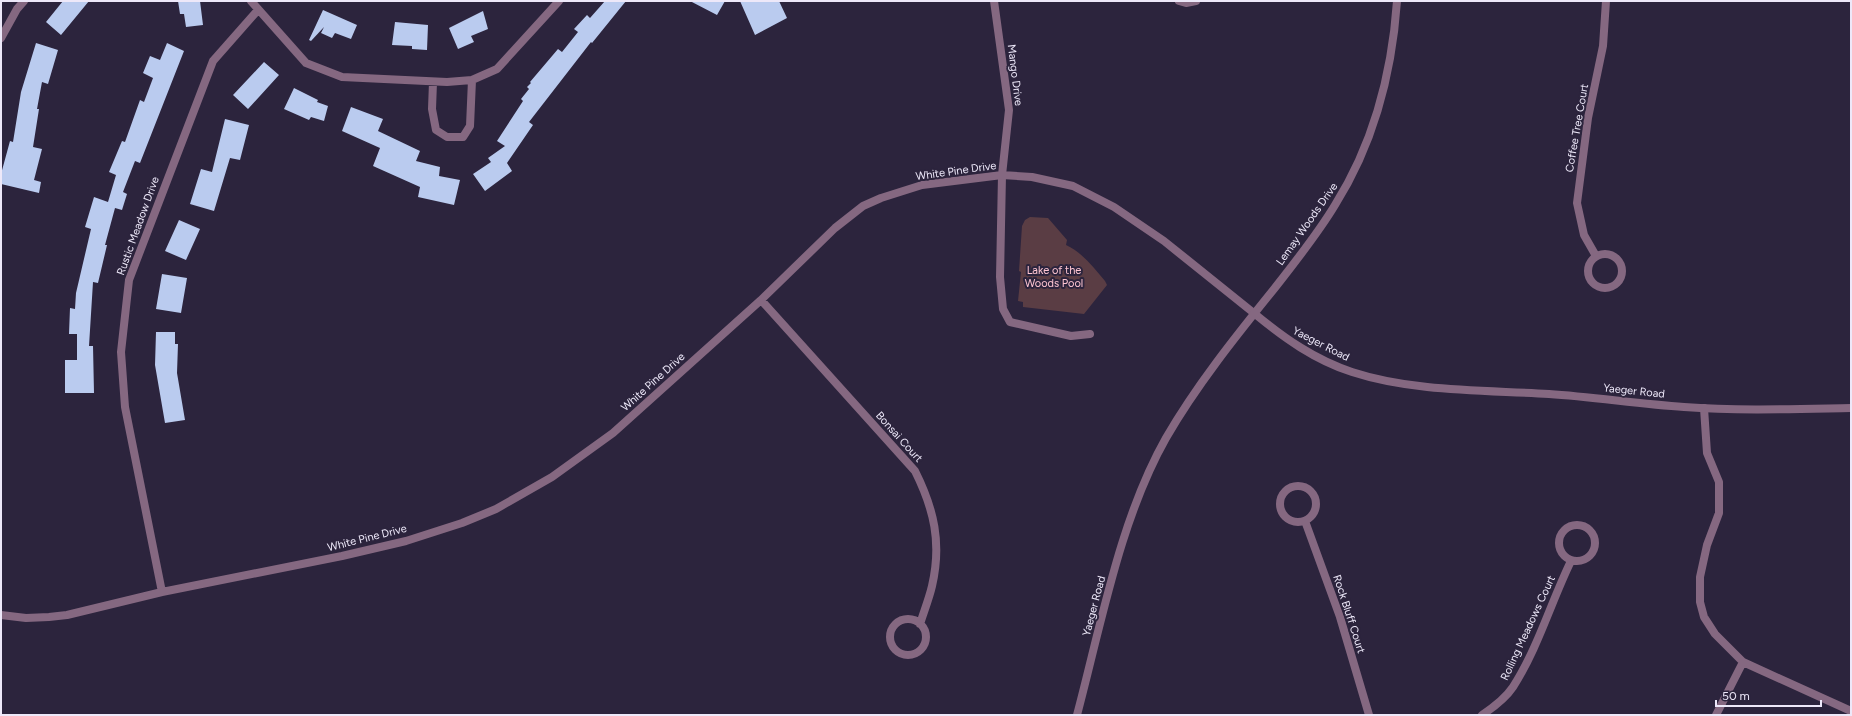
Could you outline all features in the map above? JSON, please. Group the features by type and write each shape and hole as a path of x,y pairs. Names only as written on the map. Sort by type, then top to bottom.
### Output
{"street":[{"path":"1,38 17,9 24,1"},
{"path":"250,1 306,63 342,77 433,82 472,80 497,69 559,1"},
{"name":"Mango Drive","path":"994,1 1009,110 1002,175 1000,277 1003,309 1010,322 1071,336 1090,334"},
{"path":"1179,1 1186,3 1196,1"},
{"name":"Lemay Woods Drive","path":"1255,314 1319,230 1351,178 1368,139 1379,108 1389,72 1397,1"},
{"name":"Coffee Tree Court","path":"1596,256 1584,235 1577,203 1588,118 1603,46 1606,1"},
{"name":"Rustic Meadow Drive","path":"162,592 126,407 121,352 126,297 129,280 213,61 258,10"},
{"path":"433,82 432,109 436,130 447,137 463,137 470,126 472,80"},
{"name":"White Pine Drive","path":"1,615 26,618 49,617 162,592 342,556 399,542 462,523 496,509 552,477 613,433 761,300 835,228 863,206 881,198 922,185 1002,175 1032,177 1073,186 1114,207 1164,241 1255,314"},
{"path":"1606,253 1611,254 1619,260 1623,269 1623,274 1616,285 1604,288 1597,286 1591,280 1588,268 1589,264 1596,256 1606,253"},
{"name":"Bonsai Court","path":"761,300 915,471 927,494 935,522 936,556 932,586 920,624"},
{"name":"Yaeger Road","path":"1077,715 1116,568 1145,480 1167,437 1182,413 1255,314 1277,333 1330,364 1353,372 1382,379 1443,387 1592,397 1704,408 1851,408"},
{"path":"1704,408 1706,453 1719,482 1719,513 1708,545 1700,577 1700,602 1704,618 1715,634 1743,662 1851,711"},
{"path":"1301,486 1307,488 1315,497 1315,509 1312,515 1305,521 1290,521 1281,512 1279,507 1282,495 1290,487 1301,486"},
{"name":"Rock Bluff Court","path":"1305,521 1340,617 1369,715"},
{"path":"1569,526 1582,526 1592,533 1595,539 1594,550 1587,559 1582,561 1570,561 1561,553 1558,541 1564,530 1569,526"},
{"name":"Rolling Meadows Court","path":"1482,715 1498,704 1513,687 1545,621 1570,561"},
{"path":"908,619 920,624 925,632 926,639 921,649 917,653 905,655 894,649 891,644 890,632 897,623 908,619"},
{"path":"1716,715 1743,662"}],"green space":[{"name":"Lake of the Woods Pool","path":"1030,217 1048,218 1067,240 1066,245 1083,256 1105,281 1107,285 1084,314 1023,307 1023,302 1018,301 1021,272 1019,271 1022,226 1025,220"}],"building":[{"path":"63,1 89,1 61,35 46,22"},
{"path":"178,1 200,1 203,25 186,27 184,14 180,14"},
{"path":"605,1 626,1 592,43 591,42 529,122 533,125 507,163 512,171 485,191 473,174 491,162 488,158 505,146 497,141 523,101 521,99 529,89 527,87 531,83 530,82 558,49 562,52 578,32 574,29 587,15 590,18"},
{"path":"690,1 725,1 717,15"},
{"path":"740,1 779,1 787,18 755,35"},
{"path":"323,10 357,25 351,39 335,33 332,38 321,33 324,27 311,41 309,40"},
{"path":"483,11 488,29 471,36 474,42 458,49 449,28"},
{"path":"395,22 428,25 427,50 412,49 412,46 392,45"},
{"path":"36,43 58,50 48,84 42,82 37,109 39,109 33,147 42,149 34,180 41,182 39,193 1,184 1,174 10,141 13,142 21,92"},
{"path":"167,43 184,51 140,163 135,161 123,192 127,194 122,210 115,208 105,245 107,245 98,283 93,282 89,346 93,346 94,393 65,393 65,360 77,360 77,334 69,334 70,308 75,309 76,293 91,229 85,227 94,197 108,202 116,175 109,172 122,141 125,142 140,100 144,102 153,78 143,73 150,56 160,60"},
{"path":"264,62 279,75 248,109 233,95"},
{"path":"294,88 318,100 317,102 328,106 324,121 311,117 309,120 284,109"},
{"path":"351,107 383,119 378,131 420,151 416,161 440,167 439,176 460,180 454,205 418,197 420,187 373,166 380,148 342,131"},
{"path":"225,119 249,125 240,160 230,158 214,211 190,204 201,169 212,172"},
{"path":"179,220 200,229 186,260 165,251"},
{"path":"162,274 187,278 181,313 156,309"},
{"path":"156,332 175,332 175,344 178,344 177,373 185,420 165,423 155,365"}]}
